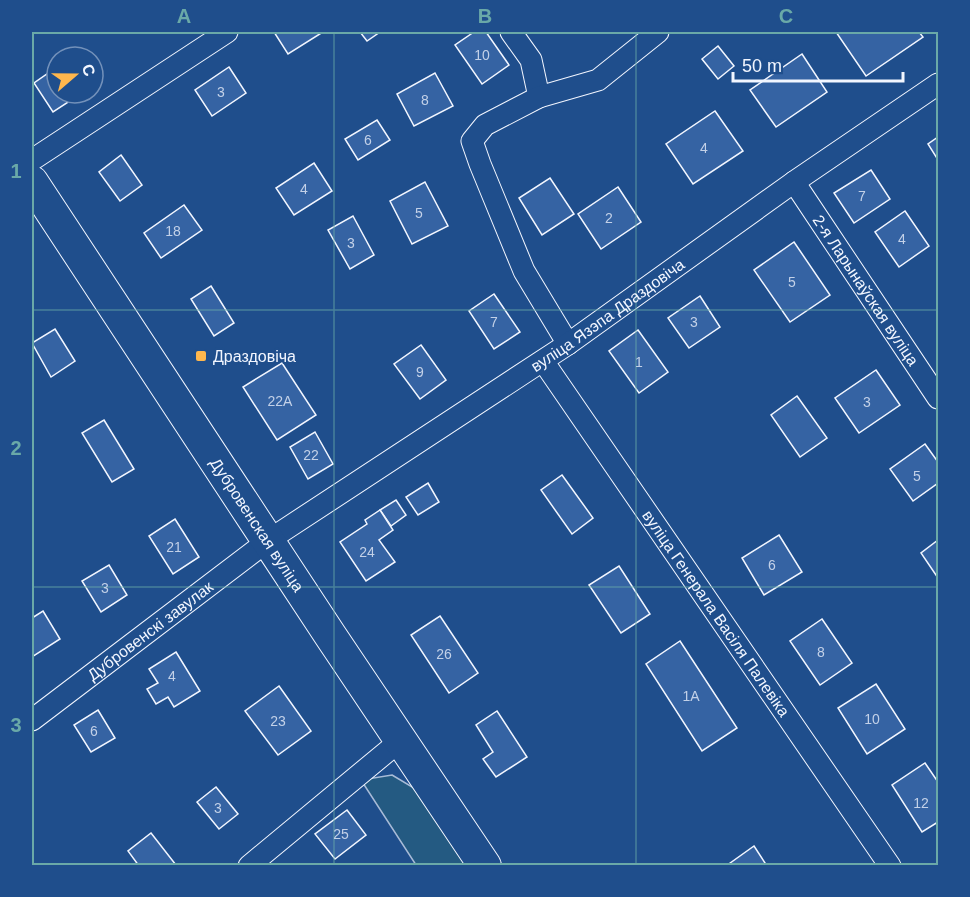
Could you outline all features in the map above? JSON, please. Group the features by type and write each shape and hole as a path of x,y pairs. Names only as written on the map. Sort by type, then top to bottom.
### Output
{"main road":[{"name":"Дубровенская вуліца","path":"32,182 485,866"}],"street":[{"path":"32,160 227,32"},
{"path":"511,32 531,60 538,98"},
{"path":"568,344 524,271 472,141 485,125 538,98 598,80 658,32"},
{"name":"вуліца Язэпа Драздовіча","path":"269,540 568,344 794,182 939,84"},
{"name":"2-я Ларынаўская вуліца","path":"794,182 939,398"},
{"name":"вуліца Генерала Васіля Палевіка","path":"543,361 890,866"},
{"name":"Дубровенскі завулак","path":"32,720 269,540"},
{"path":"249,866 401,740"}],"shaded area":[{"path":"392,775 419,791 469,865 416,865 361,780"}],"building":[{"path":"274,32 323,32 288,54"},
{"path":"360,32 380,32 367,41"},
{"path":"474,32 486,32 509,65 482,84 455,45"},
{"path":"836,32 919,32 923,37 866,76"},
{"path":"718,46 734,66 718,79 702,59"},
{"path":"802,54 827,92 776,127 750,90"},
{"path":"229,67 246,93 212,116 195,90"},
{"path":"435,73 453,106 414,126 397,94"},
{"path":"45,75 45,100 34,83"},
{"path":"48,105 64,105 53,112"},
{"path":"715,111 743,151 693,184 666,144"},
{"path":"377,120 390,140 358,160 345,139"},
{"path":"938,137 938,160 928,144"},
{"path":"121,155 142,185 120,201 99,172"},
{"path":"314,163 332,191 294,215 276,188"},
{"path":"871,170 890,199 854,223 834,193"},
{"path":"550,178 574,214 542,235 519,198"},
{"path":"425,182 448,226 412,244 390,201"},
{"path":"618,187 641,222 601,249 578,214"},
{"path":"184,205 202,230 161,258 144,233"},
{"path":"905,211 929,246 899,267 875,232"},
{"path":"353,216 374,255 350,269 328,230"},
{"path":"794,242 830,295 790,322 754,270"},
{"path":"211,286 234,323 214,336 191,299"},
{"path":"494,294 520,332 494,349 469,311"},
{"path":"700,296 720,327 689,348 668,318"},
{"path":"55,329 75,361 51,377 32,343"},
{"path":"638,330 668,372 639,393 609,351"},
{"path":"421,345 446,380 420,399 394,364"},
{"path":"282,363 316,415 277,440 243,387"},
{"path":"876,370 900,405 859,433 835,398"},
{"path":"797,396 827,438 800,457 771,415"},
{"path":"104,420 134,469 112,482 82,433"},
{"path":"315,432 333,464 308,479 290,447"},
{"path":"925,444 938,462 938,483 913,501 890,469"},
{"path":"562,475 593,518 572,534 541,490"},
{"path":"428,483 439,502 418,515 406,497"},
{"path":"396,500 406,515 391,526 380,510"},
{"path":"380,510 393,530 379,540 395,562 366,581 340,542 367,524 365,520"},
{"path":"175,519 199,557 173,574 149,536"},
{"path":"779,535 802,572 764,595 742,558"},
{"path":"938,540 938,578 921,553"},
{"path":"109,565 127,595 101,612 82,581"},
{"path":"619,566 650,614 621,633 589,585"},
{"path":"43,611 60,639 32,657 32,618"},
{"path":"440,616 478,673 449,693 411,635"},
{"path":"822,619 852,663 820,685 790,641"},
{"path":"680,641 737,728 702,751 646,664"},
{"path":"176,652 200,691 174,707 168,697 156,704 147,689 158,683 149,669"},
{"path":"876,684 905,729 867,754 838,708"},
{"path":"279,686 311,731 278,755 245,711"},
{"path":"98,710 115,738 91,752 74,725"},
{"path":"497,711 527,757 496,777 483,759 493,752 476,725"},
{"path":"925,763 938,782 938,822 922,832 892,785"},
{"path":"216,787 238,814 219,829 197,802"},
{"path":"347,810 366,835 335,859 315,834"},
{"path":"151,833 176,866 139,866 128,851"},
{"path":"754,846 767,866 726,866"}],"place":[{"name":"Драздовіча","path":"201,356"}]}
